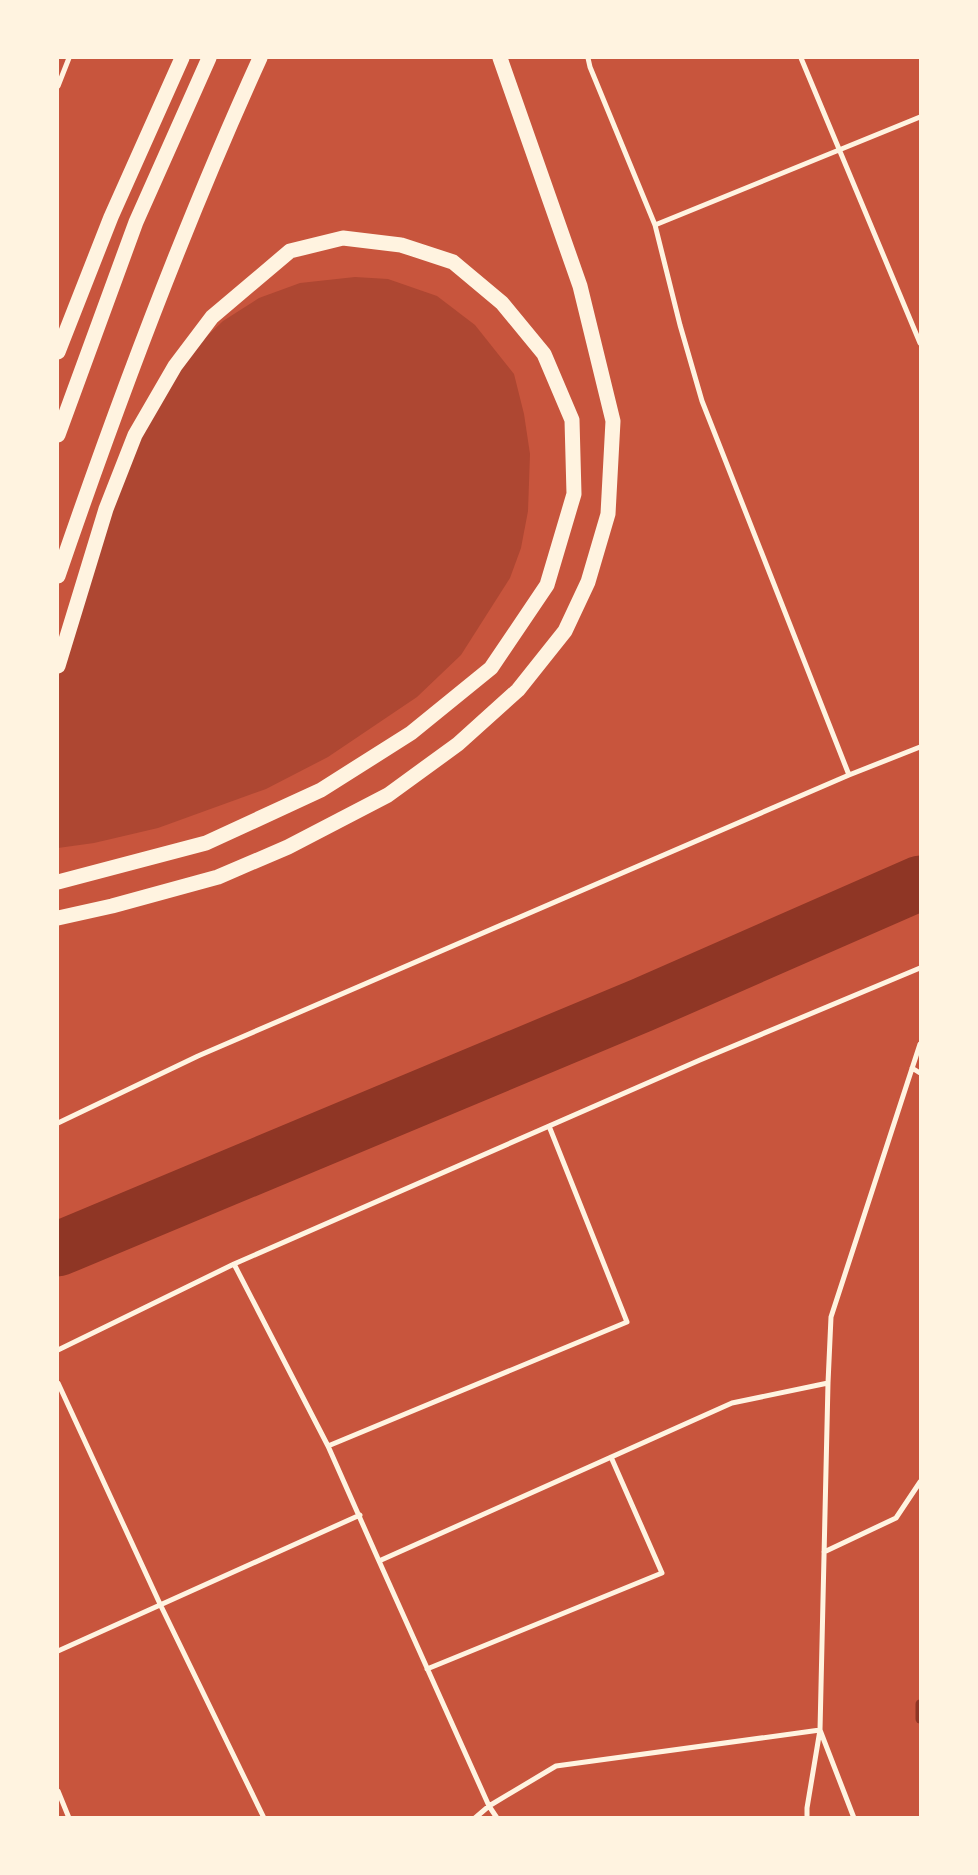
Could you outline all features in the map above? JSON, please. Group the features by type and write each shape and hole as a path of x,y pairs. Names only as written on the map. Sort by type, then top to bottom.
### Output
{"highway":[{"path":"58,352 111,217 182,58"},
{"path":"58,435 136,222 209,58"},
{"path":"58,576 112,418 177,250 260,58"},
{"path":"58,918 112,906 218,877 288,847 388,795 458,744 518,690 565,631 588,582 608,514 613,422 580,286 500,58"},
{"path":"58,666 106,508 134,435 175,366 212,317 290,251 344,238 401,245 453,262 502,302 544,354 572,420 574,494 547,585 491,668 411,733 321,790 206,843 58,882"}],"street":[{"path":"58,86 69,58"},
{"path":"588,58 654,226 702,401 849,775"},
{"path":"801,58 920,343"},
{"path":"654,226 840,148 920,117"},
{"path":"58,1123 198,1056 849,775 920,747"},
{"path":"58,1350 234,1264 549,1126 920,968"},
{"path":"807,1818 820,1730 831,1317 920,1044"},
{"path":"912,1068 920,1073"},
{"path":"328,1446 627,1322 549,1126"},
{"path":"234,1264 328,1446 489,1806 497,1818"},
{"path":"58,1383 160,1604 264,1818"},
{"path":"379,1561 732,1403 828,1383"},
{"path":"427,1669 662,1573 611,1457"},
{"path":"824,1552 896,1518 920,1482"},
{"path":"58,1651 360,1515"},
{"path":"475,1818 489,1806 556,1766 820,1730"},
{"path":"820,1730 854,1818"},
{"path":"58,1791 69,1818"}],"shaded area":[{"path":"355,277 388,279 437,296 475,325 514,374 524,414 530,454 528,511 521,548 510,578 461,655 417,697 328,757 266,789 158,828 94,843 58,848 58,678 96,555 146,421 189,353 223,321 259,298 300,283"}],"waterway":[{"path":"58,1249 642,1005 920,883"},
{"path":"920,1704 920,1719"}]}
